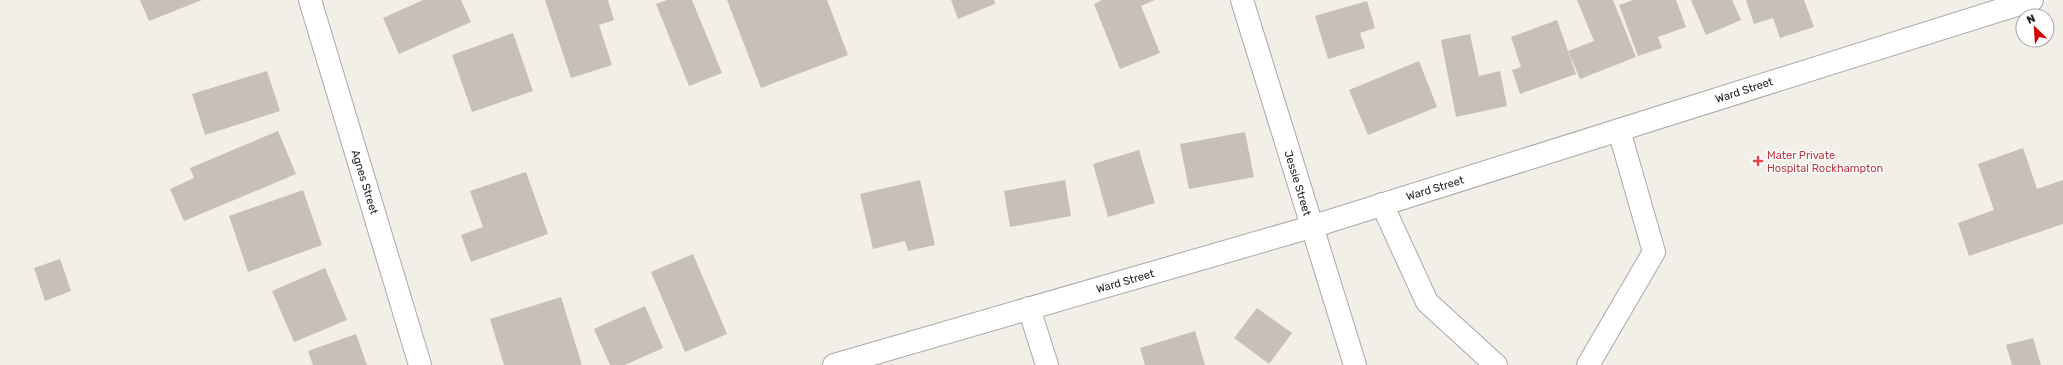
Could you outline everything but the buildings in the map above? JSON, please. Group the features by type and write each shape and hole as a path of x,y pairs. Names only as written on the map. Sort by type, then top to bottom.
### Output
{"street":[{"name":"Agnes Street","path":"310,0 420,365"},
{"name":"Jessie Street","path":"1242,0 1311,227 1355,365"},
{"name":"Ward Street","path":"846,363 1029,308 1311,227 1619,130 2000,5 2032,0"},
{"path":"1588,365 1654,252 1619,130"},
{"path":"1382,204 1427,302 1496,365"},
{"path":"1029,308 1047,365"}],"place":[{"name":"Mater Private Hospital Rockhampton","path":"1758,161"}]}
